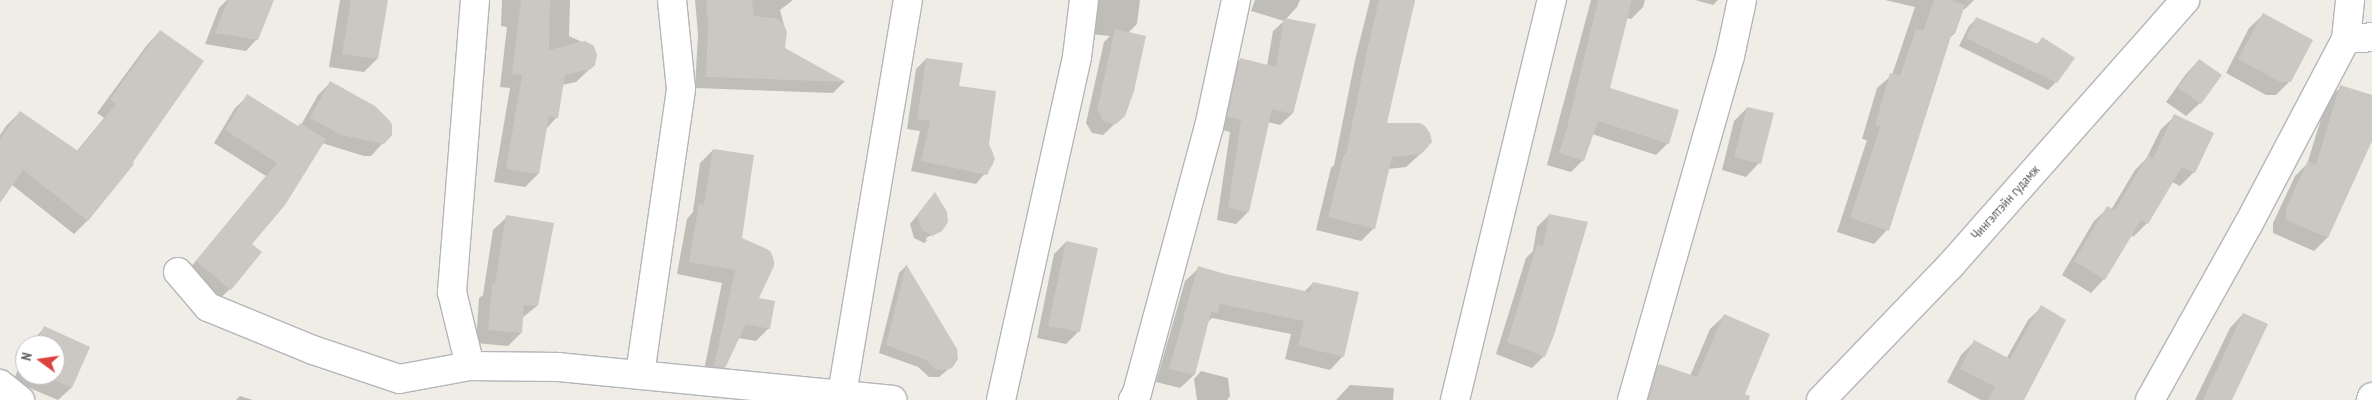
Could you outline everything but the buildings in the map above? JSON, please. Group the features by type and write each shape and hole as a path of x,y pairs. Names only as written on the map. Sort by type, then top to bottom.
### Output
{"street":[{"path":"470,366 452,292 474,0"},
{"path":"640,374 681,89 672,0"},
{"path":"842,394 908,0"},
{"path":"1000,400 1077,57 1084,0"},
{"path":"1133,400 1137,392 1209,126 1236,0"},
{"path":"1455,400 1552,0"},
{"path":"1632,400 1730,56 1742,0"},
{"name":"Чингэлтэйн гудамж","path":"1821,400 1950,266 2185,0"},
{"path":"2150,400 2248,225 2359,38 2350,0"},
{"path":"178,272 208,307 313,350 399,378 470,366 558,367 892,400"},
{"path":"0,384 20,400"}]}
